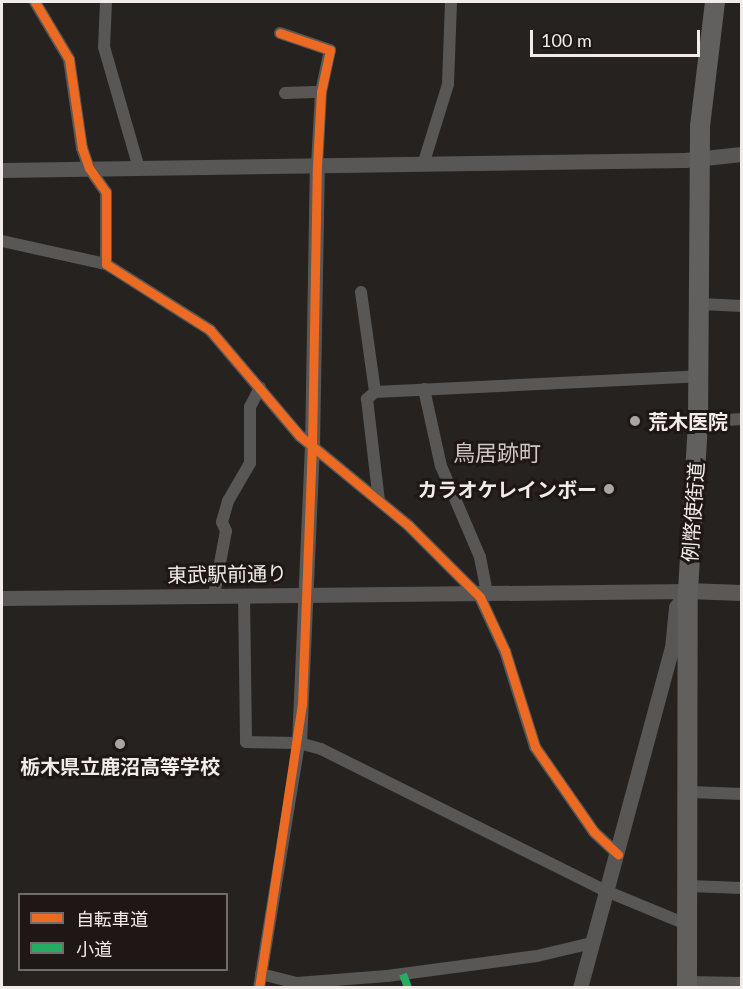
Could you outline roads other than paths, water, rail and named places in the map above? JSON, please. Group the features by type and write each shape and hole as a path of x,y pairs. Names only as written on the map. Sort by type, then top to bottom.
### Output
{"highway":[{"name":"例幣使街道","path":"687,985 690,792 687,591 698,422 700,107 715,2"}],"main road":[{"name":"東武駅前通り","path":"687,591 741,593"}],"street":[{"path":"35,2 69,59 75,121 89,168 106,192 106,264"},
{"path":"106,2 104,47 140,168"},
{"path":"423,165 448,84 451,2"},
{"path":"259,987 299,743 308,594 317,166 321,92 330,50 280,33"},
{"path":"285,93 321,92"},
{"path":"2,170 423,165 700,159 741,154"},
{"path":"2,241 106,264 210,330 312,446 379,501 481,592"},
{"path":"361,292 375,392"},
{"path":"700,304 741,306"},
{"path":"379,501 367,399 375,392 699,376"},
{"path":"214,595 226,531 222,522 228,501 250,463 250,407 260,387"},
{"path":"424,389 441,466 480,557 481,592 491,615 535,747 594,832 618,854"},
{"path":"698,422 741,418"},
{"path":"580,987 618,854 672,648 676,607 687,591"},
{"name":"東武駅前通り","path":"2,598 687,591"},
{"path":"244,595 246,742 299,743 321,749 392,782 606,891 688,925"},
{"path":"690,792 741,794"},
{"path":"689,886 741,888"},
{"path":"261,974 297,983 387,976 527,957 592,943"},
{"path":"687,985 741,983"}],"place":[{"name":"荒木医院","path":"635,421"},
{"name":"カラオケレインボー","path":"609,489"},
{"name":"栃木県立鹿沼高等学校","path":"120,744"}],"district":[{"name":"鳥居跡町","path":"497,453"}]}
